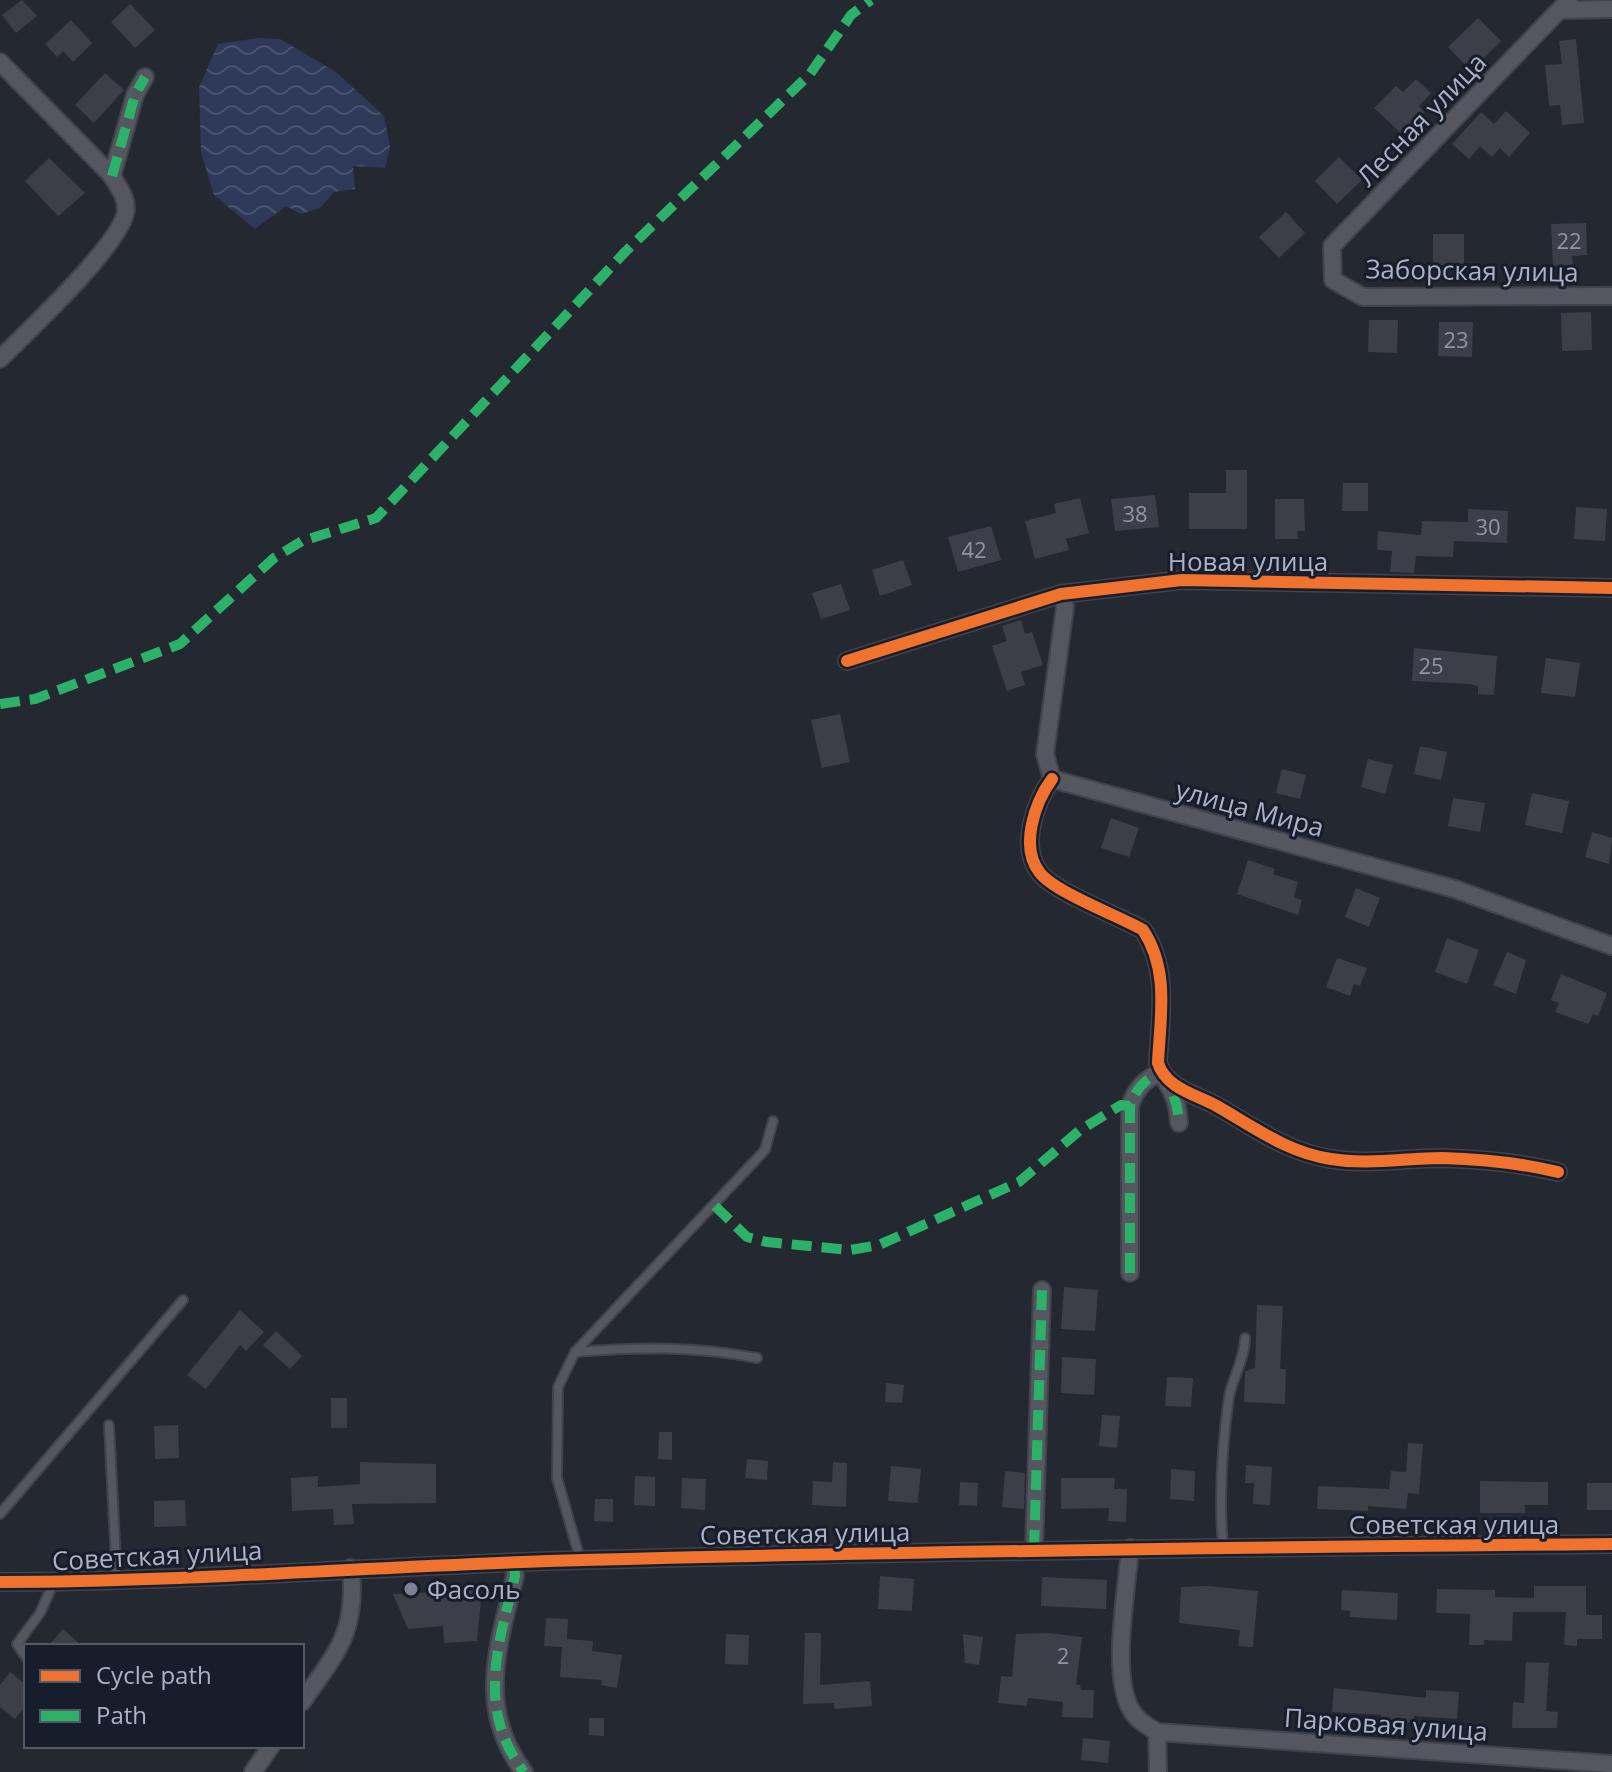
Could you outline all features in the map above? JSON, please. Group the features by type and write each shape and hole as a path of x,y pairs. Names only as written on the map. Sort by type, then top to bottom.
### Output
{"street":[{"path":"1564,5 1612,9"},
{"name":"Лесная улица","path":"1333,280 1332,246 1564,5"},
{"path":"0,62 112,176 124,195 126,209 115,238 0,359"},
{"path":"112,176 135,95 145,77"},
{"name":"Заборская улица","path":"1333,280 1363,297 1612,296"},
{"name":"Новая улица","path":"847,661 1061,594 1182,580 1612,588"},
{"path":"1061,594 1065,607 1045,754 1052,779 1032,824 1034,861 1040,874 1143,930 1151,942 1162,979 1158,1063 1178,1103 1179,1123"},
{"name":"улица Мира","path":"1052,779 1455,889 1612,946"},
{"path":"1161,1073 1183,1091 1212,1103 1273,1142 1331,1159 1376,1162 1444,1158 1523,1164 1558,1172"},
{"path":"1130,1273 1130,1106 1142,1085 1161,1073"},
{"path":"1034,1550 1042,1290"},
{"name":"Советская улица","path":"0,1582 117,1581 580,1560 1130,1548 1612,1544"},
{"path":"1130,1548 1121,1680 1130,1708 1140,1722 1157,1732 1158,1772"},
{"path":"514,1563 515,1576 493,1679 501,1735 524,1772"},
{"path":"304,1699 339,1649 351,1621 354,1598 351,1568"},
{"name":"Парковая улица","path":"1157,1732 1612,1764"},
{"path":"253,1772 270,1748"}],"lane":[{"path":"580,1560 557,1478 558,1387 575,1352 765,1150 773,1121"},
{"path":"0,1514 183,1300"},
{"path":"1223,1547 1221,1519 1229,1402 1233,1375 1245,1351 1245,1338"},
{"path":"575,1352 649,1346 709,1349 757,1358"},
{"path":"109,1425 117,1581"},
{"path":"24,1654 17,1644 40,1613 54,1582"}],"water":[{"path":"257,38 280,39 336,72 384,116 390,146 385,168 353,166 355,189 334,192 320,208 301,214 286,206 255,229 214,195 201,152 199,87 218,44"}],"building":[{"path":"22,0 37,16 16,33 2,15"},
{"path":"130,4 155,30 135,48 111,22"},
{"path":"1478,18 1501,41 1471,71 1448,47"},
{"path":"71,20 92,43 73,62 63,51 57,57 45,44"},
{"path":"1576,39 1584,123 1562,125 1560,105 1549,106 1545,65 1562,64 1559,41"},
{"path":"105,73 124,90 94,123 75,105"},
{"path":"1416,79 1431,93 1419,106 1424,112 1403,135 1374,108 1396,86 1403,92"},
{"path":"1506,111 1530,133 1509,157 1500,148 1492,157 1480,146 1469,159 1452,144 1481,112 1494,124"},
{"path":"1339,157 1362,180 1337,204 1315,181"},
{"path":"49,158 85,193 58,216 25,181"},
{"path":"1286,212 1305,233 1279,258 1259,237"},
{"path":"1586,223 1587,255 1572,256 1573,265 1553,266 1551,224"},
{"path":"1433,234 1464,234 1464,265 1433,265"},
{"path":"1591,312 1592,350 1562,351 1561,313"},
{"path":"1369,320 1398,320 1397,353 1368,352"},
{"path":"1439,322 1473,322 1472,357 1438,356"},
{"path":"1226,470 1247,470 1247,529 1189,529 1189,493 1226,493"},
{"path":"1343,483 1368,483 1368,511 1342,511"},
{"path":"1155,495 1159,527 1115,531 1111,499"},
{"path":"1080,498 1089,533 1066,539 1069,550 1035,559 1025,521 1056,513 1054,504"},
{"path":"1275,499 1304,499 1305,531 1297,531 1298,539 1275,539"},
{"path":"1576,507 1607,509 1605,541 1574,539"},
{"path":"1468,509 1508,511 1507,543 1454,541 1453,557 1416,556 1414,573 1390,572 1392,551 1377,550 1378,531 1421,535 1422,521 1468,522"},
{"path":"991,526 1001,560 958,572 948,537"},
{"path":"903,560 912,585 880,596 872,570"},
{"path":"841,584 850,610 821,619 812,593"},
{"path":"1021,620 1025,634 1032,632 1043,665 1021,672 1025,685 1007,691 992,646 1007,641 1002,626"},
{"path":"1414,648 1497,656 1494,695 1478,694 1478,686 1470,684 1412,681"},
{"path":"1546,658 1580,663 1575,697 1541,693"},
{"path":"840,714 850,762 822,768 811,720"},
{"path":"1420,746 1447,752 1441,780 1414,774"},
{"path":"1368,759 1393,765 1385,794 1361,787"},
{"path":"1282,769 1306,775 1300,799 1276,793"},
{"path":"1532,793 1569,801 1562,833 1525,825"},
{"path":"1453,798 1485,803 1480,832 1448,826"},
{"path":"1111,818 1139,828 1129,857 1101,848"},
{"path":"1592,832 1612,838 1609,864 1585,857"},
{"path":"1248,860 1275,869 1273,874 1298,882 1294,897 1302,900 1298,915 1237,894"},
{"path":"1356,888 1380,898 1369,927 1345,917"},
{"path":"1447,938 1479,950 1467,984 1435,972"},
{"path":"1507,952 1526,960 1516,994 1493,985"},
{"path":"1337,958 1367,968 1360,986 1354,984 1350,996 1326,987"},
{"path":"1561,974 1607,993 1598,1016 1593,1014 1588,1024 1555,1012 1559,1003 1551,1000"},
{"path":"1064,1287 1098,1290 1095,1331 1061,1329"},
{"path":"1257,1305 1283,1306 1280,1369 1286,1369 1285,1404 1244,1402 1245,1371 1255,1368"},
{"path":"240,1310 264,1332 246,1351 240,1345 206,1389 187,1375"},
{"path":"276,1331 302,1356 290,1369 263,1345"},
{"path":"1062,1357 1096,1359 1094,1395 1061,1393"},
{"path":"1167,1377 1193,1378 1191,1407 1165,1406"},
{"path":"886,1383 904,1385 902,1403 885,1402"},
{"path":"331,1398 347,1398 347,1428 331,1428"},
{"path":"1102,1415 1120,1416 1117,1448 1099,1446"},
{"path":"178,1425 179,1458 155,1459 154,1426"},
{"path":"659,1432 672,1432 672,1460 658,1459"},
{"path":"1408,1443 1423,1444 1419,1494 1408,1493 1406,1509 1368,1506 1368,1511 1317,1509 1318,1486 1389,1489 1391,1471 1406,1472"},
{"path":"747,1459 768,1461 767,1480 745,1478"},
{"path":"360,1462 436,1464 436,1503 352,1504 354,1524 334,1525 333,1509 292,1511 291,1478 318,1476 318,1487 360,1484"},
{"path":"833,1462 847,1463 846,1507 812,1505 813,1481 832,1482"},
{"path":"1246,1465 1272,1467 1270,1505 1253,1504 1254,1483 1245,1483"},
{"path":"891,1466 921,1469 918,1503 888,1501"},
{"path":"1171,1469 1195,1471 1194,1501 1170,1499"},
{"path":"1005,1471 1025,1473 1024,1509 1002,1507"},
{"path":"635,1476 655,1477 655,1506 634,1505"},
{"path":"682,1478 706,1479 705,1510 681,1508"},
{"path":"1061,1478 1115,1478 1114,1489 1127,1489 1126,1522 1108,1521 1109,1508 1061,1509"},
{"path":"1480,1481 1548,1482 1548,1505 1525,1505 1525,1513 1480,1513"},
{"path":"960,1482 978,1483 977,1506 959,1505"},
{"path":"1587,1483 1612,1483 1612,1510 1587,1510"},
{"path":"595,1499 613,1499 613,1522 594,1521"},
{"path":"185,1500 186,1526 154,1527 154,1501"},
{"path":"880,1576 914,1579 912,1611 878,1609"},
{"path":"1042,1577 1107,1580 1106,1609 1041,1606"},
{"path":"1534,1586 1586,1586 1586,1615 1602,1615 1602,1639 1577,1639 1577,1646 1564,1645 1566,1612 1513,1612 1512,1641 1484,1640 1484,1645 1469,1645 1470,1614 1436,1613 1437,1589 1495,1590 1495,1597 1534,1598"},
{"path":"1181,1587 1258,1591 1253,1647 1238,1646 1240,1630 1179,1623"},
{"path":"482,1590 477,1641 444,1643 443,1626 408,1629 393,1594"},
{"path":"1342,1590 1398,1593 1397,1620 1350,1617 1350,1611 1341,1610"},
{"path":"546,1618 568,1619 567,1639 593,1641 592,1651 622,1655 617,1688 601,1685 602,1680 560,1677 562,1647 544,1646"},
{"path":"63,1629 80,1644 50,1644"},
{"path":"805,1633 821,1633 820,1685 870,1681 872,1706 834,1709 834,1703 803,1704"},
{"path":"1048,1633 1082,1637 1076,1685 1080,1685 1081,1690 1094,1690 1093,1718 1062,1717 1063,1702 1028,1698 1027,1706 998,1703 1001,1676 1012,1677 1016,1634"},
{"path":"726,1634 749,1635 748,1665 725,1664"},
{"path":"963,1634 983,1637 979,1665 965,1663"},
{"path":"1526,1662 1549,1663 1546,1711 1558,1712 1557,1728 1512,1728 1513,1702 1524,1703"},
{"path":"10,1672 24,1683 24,1708 15,1719 0,1707 0,1685"},
{"path":"1334,1688 1426,1698 1426,1690 1459,1692 1457,1719 1414,1716 1414,1723 1380,1720 1381,1715 1332,1712"},
{"path":"589,1718 604,1718 604,1736 589,1735"},
{"path":"1083,1738 1110,1741 1108,1763 1081,1760"}],"marked path":[{"path":"0,704 35,699 180,644 274,558 302,541 376,518 626,251 810,74 851,15 871,0"},
{"path":"112,176 135,95 145,77"},
{"path":"1130,1273 1130,1106 1145,1081 1161,1073 1174,1096 1179,1123"},
{"path":"715,1206 747,1237 767,1242 850,1250 879,1245 1019,1182 1079,1131 1121,1105 1130,1106"},
{"path":"1034,1550 1042,1290"},
{"path":"514,1563 515,1576 498,1652 496,1701 500,1725 509,1748 524,1772"}],"cycle path":[{"path":"847,661 1061,594 1182,580 1612,588"},
{"path":"1052,779 1040,800 1032,825 1030,838 1034,862 1040,873 1059,888 1143,930 1157,962 1160,978 1158,1063 1167,1079 1271,1138 1315,1156 1359,1161 1471,1159 1558,1172"},
{"path":"0,1582 712,1557 1612,1544"}],"place":[{"name":"Фасоль","path":"411,1589"}]}
